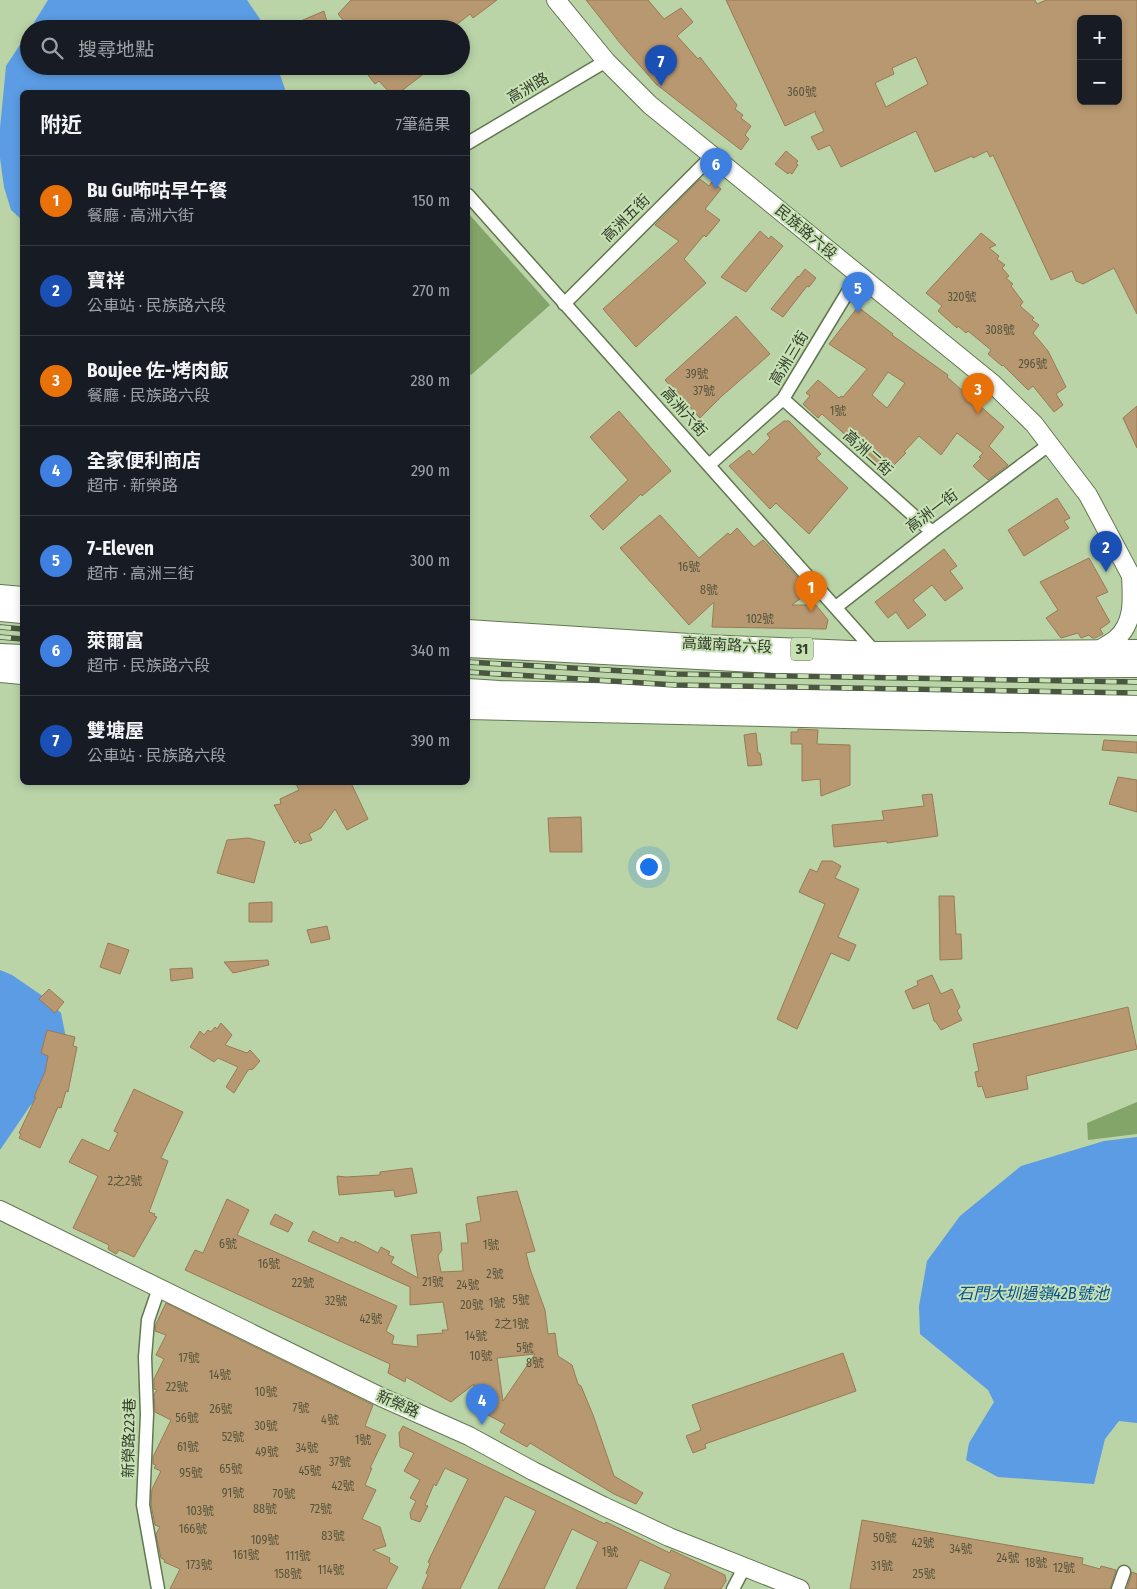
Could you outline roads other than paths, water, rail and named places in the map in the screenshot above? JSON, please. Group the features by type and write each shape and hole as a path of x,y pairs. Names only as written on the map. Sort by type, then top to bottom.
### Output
{"main road":[{"name":"民族路六段","path":"556,0 606,60 650,105 751,185 858,275 884,294 992,383 1034,424 1088,495 1134,581"},
{"path":"1099,650 1116,638 1124,628 1130,616 1134,581"},
{"path":"0,595 20,597"},
{"path":"0,611 20,613"},
{"name":"高鐵南路六段","path":"470,630 695,644 876,652 1137,650"},
{"path":"470,635 492,632"},
{"name":"高鐵南路六段","path":"470,647 868,668 1137,667"},
{"path":"0,654 20,656"},
{"path":"0,672 20,674"},
{"path":"470,689 1137,706"},
{"path":"470,698 499,691"},
{"path":"470,708 1137,725"},
{"name":"新榮路","path":"0,1210 381,1396 469,1436 533,1471 669,1537 800,1589"}],"street":[{"name":"高洲路","path":"470,142 606,60"},
{"name":"高洲五街","path":"564,304 712,156"},
{"name":"高洲六街","path":"470,198 876,652"},
{"name":"高洲三街","path":"709,465 783,399 858,275"},
{"name":"高洲二街","path":"783,399 932,532"},
{"name":"高洲一街","path":"836,607 1050,444"},
{"name":"新榮路223巷","path":"158,1589 143,1505 147,1414 145,1357 147,1329 148,1320 159,1288"},
{"path":"733,1589 744,1568"},
{"path":"1118,1589 1124,1572"}],"water":[{"path":"48,0 247,0 261,20 36,20"},
{"path":"20,45 20,75 280,75 285,90 20,90 20,218 11,210 4,187 0,158 0,128 6,66"},
{"path":"0,970 12,975 44,997 61,1013 66,1038 51,1086 30,1106 0,1150"},
{"name":"石門大圳過嶺42B號池","path":"1137,1137 1137,1423 1119,1421 1105,1439 1094,1484 998,1477 966,1460 969,1443 994,1402 988,1390 920,1334 919,1306 927,1261 960,1216 1021,1166 1104,1141"}],"railway":[{"path":"0,627 20,629"},
{"path":"0,637 20,639"},
{"path":"470,662 676,674 1137,682"},
{"path":"470,672 675,685 1137,693"}],"place":[{"name":"雙塘屋","path":"661,86"},
{"name":"萊爾富","path":"716,189"},
{"name":"7-Eleven","path":"858,313"},
{"name":"Boujee 佐-烤肉飯","path":"978,414"},
{"name":"寶祥","path":"1106,572"},
{"name":"Bu Gu咘咕早午餐","path":"811,612"},
{"name":"全家便利商店","path":"482,1425"}]}
